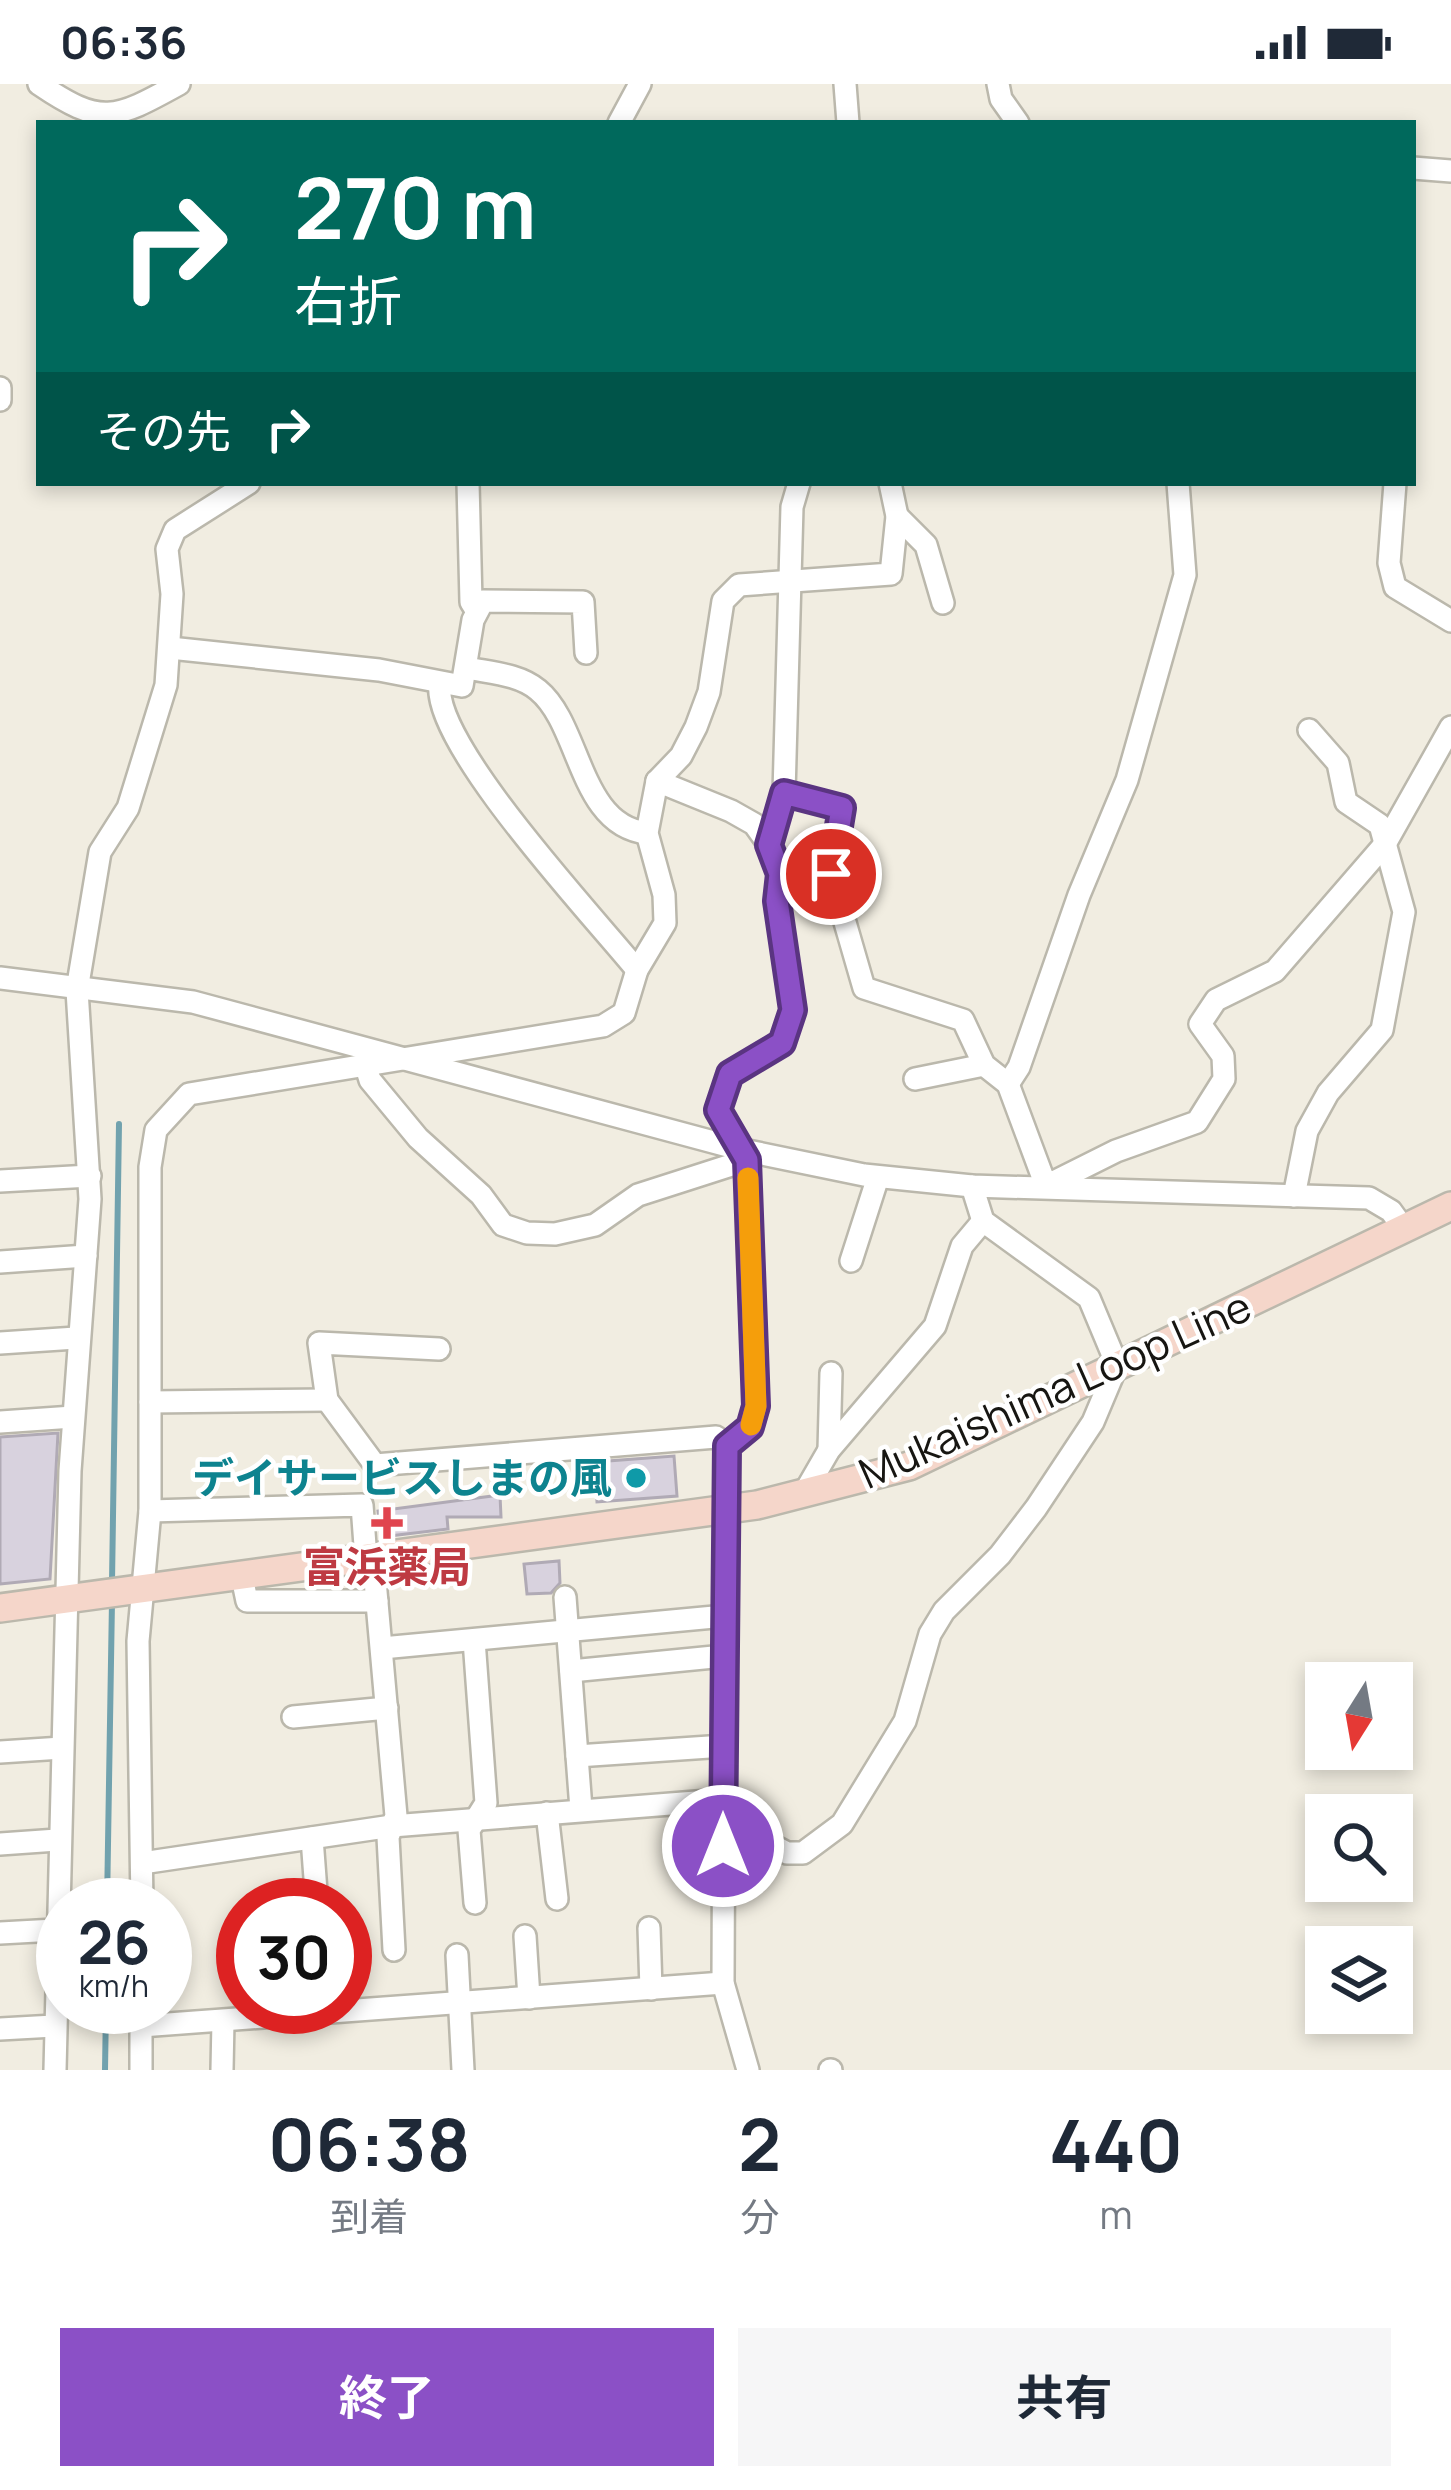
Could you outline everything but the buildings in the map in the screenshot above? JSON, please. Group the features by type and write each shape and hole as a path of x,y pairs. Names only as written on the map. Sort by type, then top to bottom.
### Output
{"main road":[{"name":"Mukaishima Loop Line","path":"0,1608 725,1510 803,1495 908,1466 1451,1206"}],"street":[{"path":"39,84 89,115 109,116 178,84"},
{"path":"621,120 640,84"},
{"path":"845,84 848,120"},
{"path":"998,84 1001,99 1016,120"},
{"path":"1416,168 1451,171"},
{"path":"0,388 0,400"},
{"path":"56,1878 72,1598 76,1338 90,1176 77,990 100,852 128,808 166,685 170,648 166,549 176,530 245,486"},
{"path":"469,486 471,602 476,610"},
{"path":"769,845 784,793 794,579 792,507 798,486"},
{"path":"142,1878 139,1641 150,1511 151,1147 167,1113 189,1094 216,1088 410,1062 603,1026 624,1013 637,970 665,923 664,896 647,833 657,782 681,756 710,692 723,601 739,585 891,574 897,516 891,486"},
{"path":"1008,1084 1019,1067 1079,895 1127,780 1185,575 1178,486"},
{"path":"1395,486 1389,562 1395,587 1451,621"},
{"path":"897,516 926,545 943,603"},
{"path":"170,648 379,670 463,686 476,610 483,601 583,602 586,653"},
{"path":"467,668 536,688 566,724 592,790 633,832 647,833"},
{"path":"440,684 437,701 461,753 637,970"},
{"path":"1046,1186 1116,1151 1197,1122 1224,1079 1223,1056 1200,1024 1202,1014 1216,1000 1275,971 1385,844 1451,727"},
{"path":"1294,1196 1307,1131 1328,1093 1382,1030 1404,912 1379,825 1346,802 1338,763 1309,730"},
{"path":"657,782 731,811 754,824 769,845 780,874 777,901 793,1010 782,1043 730,1074 718,1110 723,1127 745,1155 756,1406 750,1427 727,1446 725,1510 723,1984 748,2070"},
{"path":"784,793 842,808 832,887 864,988 963,1020 984,1065 1008,1084 1046,1186"},
{"path":"0,978 193,1002 745,1155 878,1177 973,1186 1369,1198 1391,1211 1403,1228"},
{"path":"915,1079 984,1065"},
{"path":"366,1067 418,1138 481,1195 503,1225 527,1233 555,1234 595,1225 638,1195 745,1155"},
{"path":"0,1181 90,1176"},
{"path":"851,1261 878,1177"},
{"path":"142,1863 392,1826 734,1799 759,1838 787,1853 803,1853 842,1824 904,1720 937,1622 1036,1508 1093,1422 1117,1365 1089,1298 982,1221 973,1186"},
{"path":"803,1495 829,1450 934,1326 962,1246 982,1221"},
{"path":"0,1262 86,1256"},
{"path":"0,1343 76,1338"},
{"path":"439,1349 319,1343 327,1400 375,1465 716,1437 727,1446"},
{"path":"829,1450 831,1372"},
{"path":"150,1402 327,1400"},
{"path":"0,1422 73,1417"},
{"path":"150,1511 362,1505 387,1708 394,1950"},
{"path":"242,1577 247,1601 377,1600"},
{"path":"565,1598 581,1809"},
{"path":"382,1648 724,1616"},
{"path":"474,1640 486,1803 469,1830 475,1903"},
{"path":"571,1671 724,1657"},
{"path":"293,1717 387,1708"},
{"path":"577,1756 724,1746"},
{"path":"0,1752 62,1748"},
{"path":"548,1813 556,1899"},
{"path":"312,1838 315,1878"},
{"path":"0,1844 57,1840"},
{"path":"649,1928 651,1989"},
{"path":"0,1933 36,1931"},
{"path":"525,1936 529,1998"},
{"path":"457,1955 463,2070"},
{"path":"372,2008 723,1984"},
{"path":"0,2029 36,2027"},
{"path":"54,2034 55,2070"},
{"path":"141,2034 141,2070"},
{"path":"222,2070 223,2034"}],"waterway":[{"path":"112,1582 119,1124"},
{"path":"107,1878 112,1601"},
{"path":"105,2070 106,2034"}],"slow traffic":[{"path":"748,1178 756,1406 751,1425"}],"place":[{"name":"デイサービスしまの風","path":"636,1478"},
{"name":"富浜薬局","path":"387,1523"}],"route":[{"path":"723,1846 727,1446 740,1440 750,1427 756,1406 747,1160 723,1127 718,1110 730,1074 782,1043 793,1010 777,901 780,874 769,845 777,833 784,793 842,808 831,874"}]}
